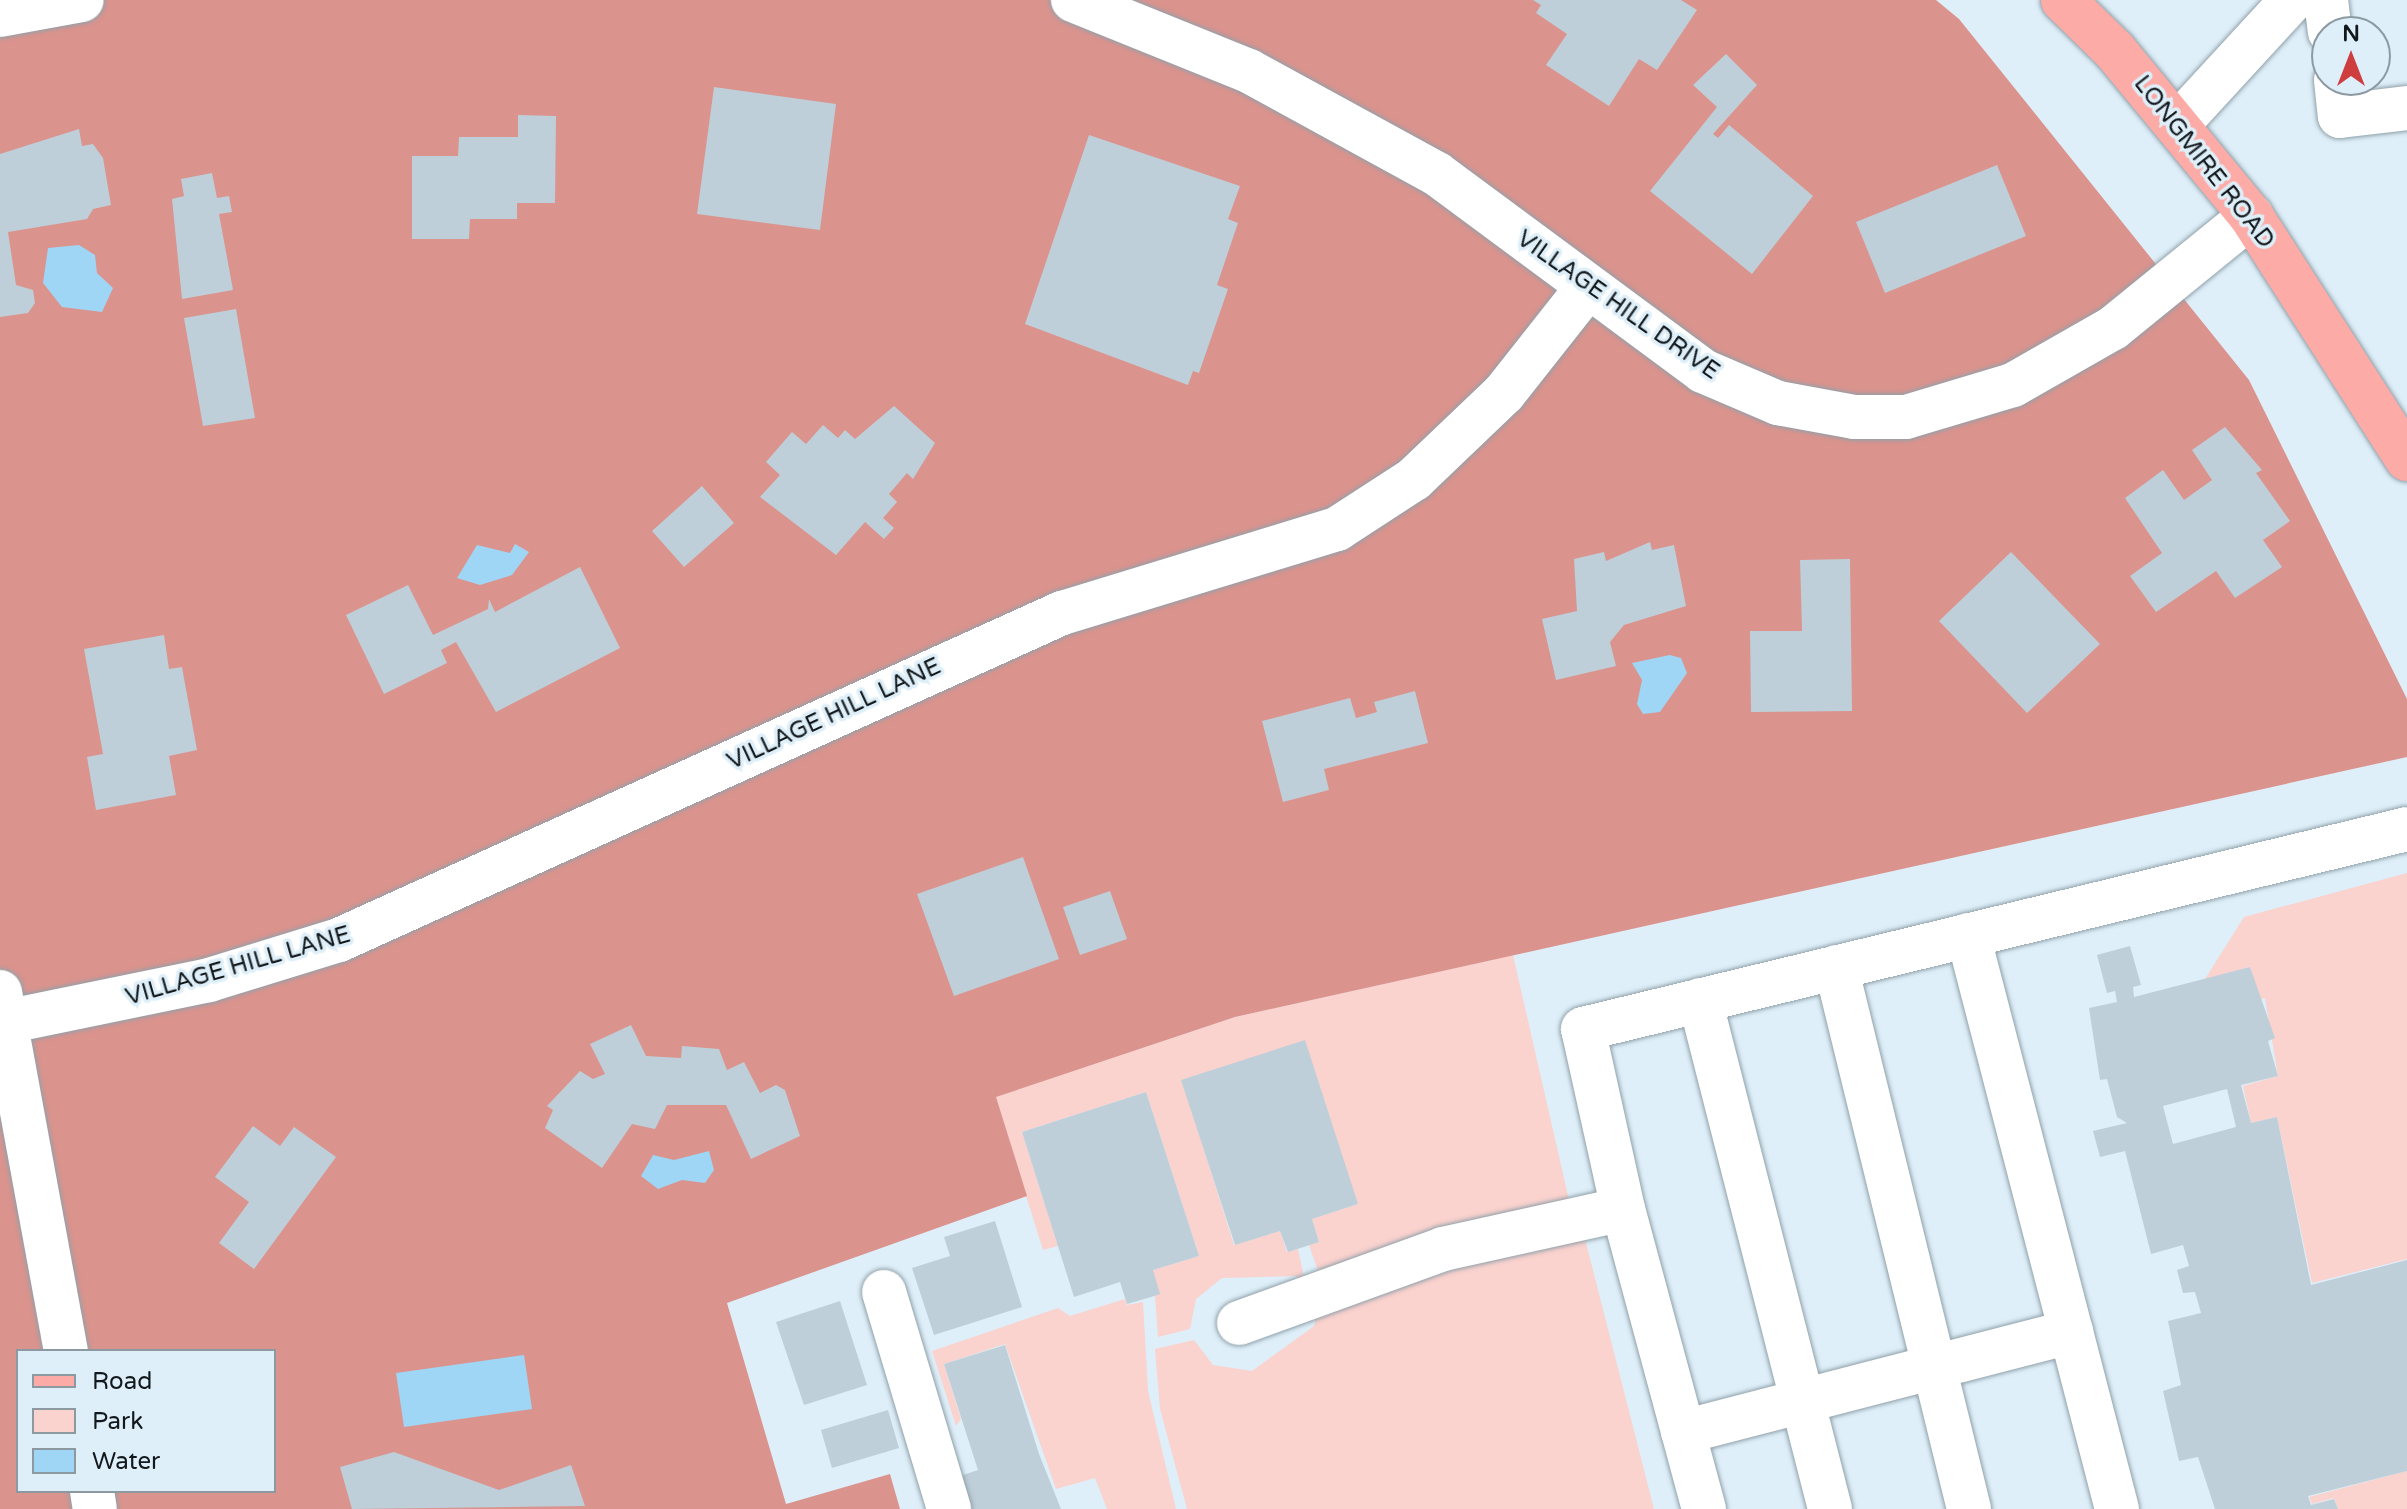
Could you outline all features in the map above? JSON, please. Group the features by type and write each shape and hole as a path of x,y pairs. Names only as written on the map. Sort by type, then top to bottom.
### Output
{"main road":[{"name":"LONGMIRE ROAD","path":"2063,0 2177,125 2251,216 2407,459"}],"street":[{"path":"0,15 82,0"},
{"name":"VILLAGE HILL DRIVE","path":"1073,0 1249,71 1437,174 1703,371 1778,403 1854,417 1906,417 2013,385 2113,328 2251,216"},
{"path":"2177,125 2292,0"},
{"path":"2338,96 2340,116 2407,108"},
{"name":"VILLAGE HILL LANE","path":"3,1007 209,980 339,940 1062,613 1337,529 1414,479 1504,393 1587,288"},
{"path":"1704,1509 1623,1209 1583,1029 2407,829"},
{"path":"1968,935 2117,1509"},
{"path":"1836,967 1969,1509"},
{"path":"1700,1000 1830,1509"},
{"path":"3,1007 66,1349"},
{"path":"1239,1323 1443,1249 1623,1209"},
{"path":"884,1292 949,1509"},
{"path":"1683,1432 2071,1332"}],"green space":[{"path":"2407,873 2407,1259 2312,1283 2277,1117 2251,1123 2243,1086 2278,1076 2265,998 2258,1000 2250,967 2205,979 2244,917"},
{"path":"1513,955 1569,1200 1319,1274 1309,1245 1319,1242 1312,1219 1358,1204 1182,1080 1234,1245 1280,1231 1287,1252 1298,1249 1305,1282 1295,1276 1222,1278 1196,1299 1190,1329 1158,1337 1153,1270 1199,1256 1146,1092 1022,1132 1058,1246 1043,1250 995,1097 1235,1017"},
{"path":"1585,1239 1654,1509 1187,1509 1160,1409 1155,1349 1194,1340 1213,1365 1252,1371 1314,1326 1317,1315 1422,1277"},
{"path":"1125,1299 1127,1305 1143,1302 1148,1391 1176,1509 1107,1509 1095,1478 1056,1489 1005,1344 944,1364 961,1419 956,1426 932,1351 1058,1308 1070,1316"},
{"path":"2407,1471 2407,1509 2338,1509 2334,1498 2312,1504 2309,1497"}],"shaded area":[{"path":"0,0 1936,0 1959,19 2249,380 2407,699 2407,757 1235,1017 996,1097 1027,1196 727,1303 786,1504 890,1474 900,1509 0,1509"}],"water":[{"path":"79,245 95,255 97,273 113,288 102,312 62,307 43,283 48,248"},
{"path":"515,544 529,552 512,575 480,585 457,578 477,545 510,553"},
{"path":"1670,655 1681,658 1687,673 1660,712 1643,714 1637,704 1642,680 1632,663"},
{"path":"709,1151 714,1170 705,1183 682,1180 658,1189 641,1176 653,1155 674,1160"},
{"path":"524,1355 532,1409 404,1427 396,1373"}],"building":[{"path":"1533,0 1681,0 1697,10 1657,70 1639,59 1609,106 1546,65 1567,34 1536,13 1541,5"},
{"path":"1726,54 1757,85 1713,134 1718,138 1729,125 1813,196 1752,274 1650,191 1717,107 1693,85"},
{"path":"714,87 836,104 820,230 697,214"},
{"path":"518,115 556,116 555,203 517,203 517,219 470,219 469,239 412,239 412,156 458,156 459,137 518,137"},
{"path":"79,129 82,146 93,144 103,158 111,205 93,209 87,219 8,232 16,285 33,290 35,303 28,313 0,317 0,154"},
{"path":"1089,135 1240,186 1228,219 1238,223 1217,285 1228,289 1199,373 1193,371 1188,385 1025,324"},
{"path":"1997,165 2026,236 1885,293 1856,222"},
{"path":"212,173 217,198 229,196 232,212 219,214 233,290 182,299 172,199 184,196 181,179"},
{"path":"236,309 255,418 203,426 184,318"},
{"path":"894,406 935,443 913,479 907,473 889,494 897,502 883,518 894,528 884,539 865,522 836,555 760,497 780,475 766,462 792,432 806,444 823,425 838,438 845,430 855,439"},
{"path":"2225,427 2262,470 2256,473 2290,521 2263,540 2282,567 2235,598 2216,571 2156,612 2130,576 2162,553 2125,498 2163,470 2184,500 2212,480 2192,450"},
{"path":"702,486 734,523 684,567 652,531"},
{"path":"1650,542 1652,550 1674,545 1686,606 1624,625 1610,642 1616,666 1556,680 1542,619 1577,611 1574,559 1604,552 1606,561"},
{"path":"2011,552 2100,644 2027,713 1939,621"},
{"path":"1850,559 1852,711 1751,712 1750,631 1802,631 1800,560"},
{"path":"580,567 620,648 496,712 456,642 441,650 447,663 384,694 346,615 408,585 433,635 488,609 489,599 495,612"},
{"path":"164,635 169,669 182,667 197,750 169,756 176,795 96,810 87,757 103,754 84,649"},
{"path":"1415,691 1428,743 1324,769 1329,790 1283,802 1262,721 1350,698 1356,718 1377,712 1374,702"},
{"path":"1023,857 1059,959 954,996 917,894"},
{"path":"1110,891 1127,939 1080,955 1063,907"},
{"path":"2130,946 2141,985 2133,987 2134,997 2250,967 2275,1038 2268,1041 2278,1076 2241,1085 2251,1123 2277,1117 2311,1285 2407,1260 2407,1471 2308,1496 2311,1505 2334,1499 2338,1509 2215,1509 2198,1457 2179,1461 2163,1391 2181,1385 2168,1321 2201,1313 2195,1292 2183,1293 2177,1270 2189,1266 2183,1245 2151,1254 2125,1151 2100,1157 2093,1131 2127,1123 2117,1117 2107,1079 2100,1080 2089,1008 2117,1002 2115,991 2107,993 2097,955","holes":["2227,1089 2236,1127 2173,1144 2163,1106"]},
{"path":"631,1025 646,1056 681,1058 682,1046 719,1049 727,1070 744,1062 760,1093 776,1085 785,1090 800,1136 751,1159 726,1105 667,1105 655,1129 632,1124 602,1168 545,1128 553,1110 547,1106 580,1071 593,1079 605,1074 590,1044"},
{"path":"1305,1040 1358,1204 1312,1219 1319,1242 1288,1252 1280,1231 1235,1245 1181,1080"},
{"path":"1146,1092 1199,1256 1153,1270 1160,1294 1151,1297 1127,1304 1120,1282 1074,1297 1022,1132"},
{"path":"253,1126 280,1146 294,1127 336,1157 254,1269 219,1243 249,1202 215,1177"},
{"path":"995,1221 1022,1307 934,1335 912,1268 950,1256 944,1237"},
{"path":"840,1301 867,1385 804,1405 776,1322"},
{"path":"1005,1345 1039,1454 1061,1509 961,1509 954,1478 978,1470 944,1364"},
{"path":"888,1410 899,1448 832,1468 821,1430"},
{"path":"394,1452 499,1490 571,1465 585,1506 352,1509 340,1467"}]}
